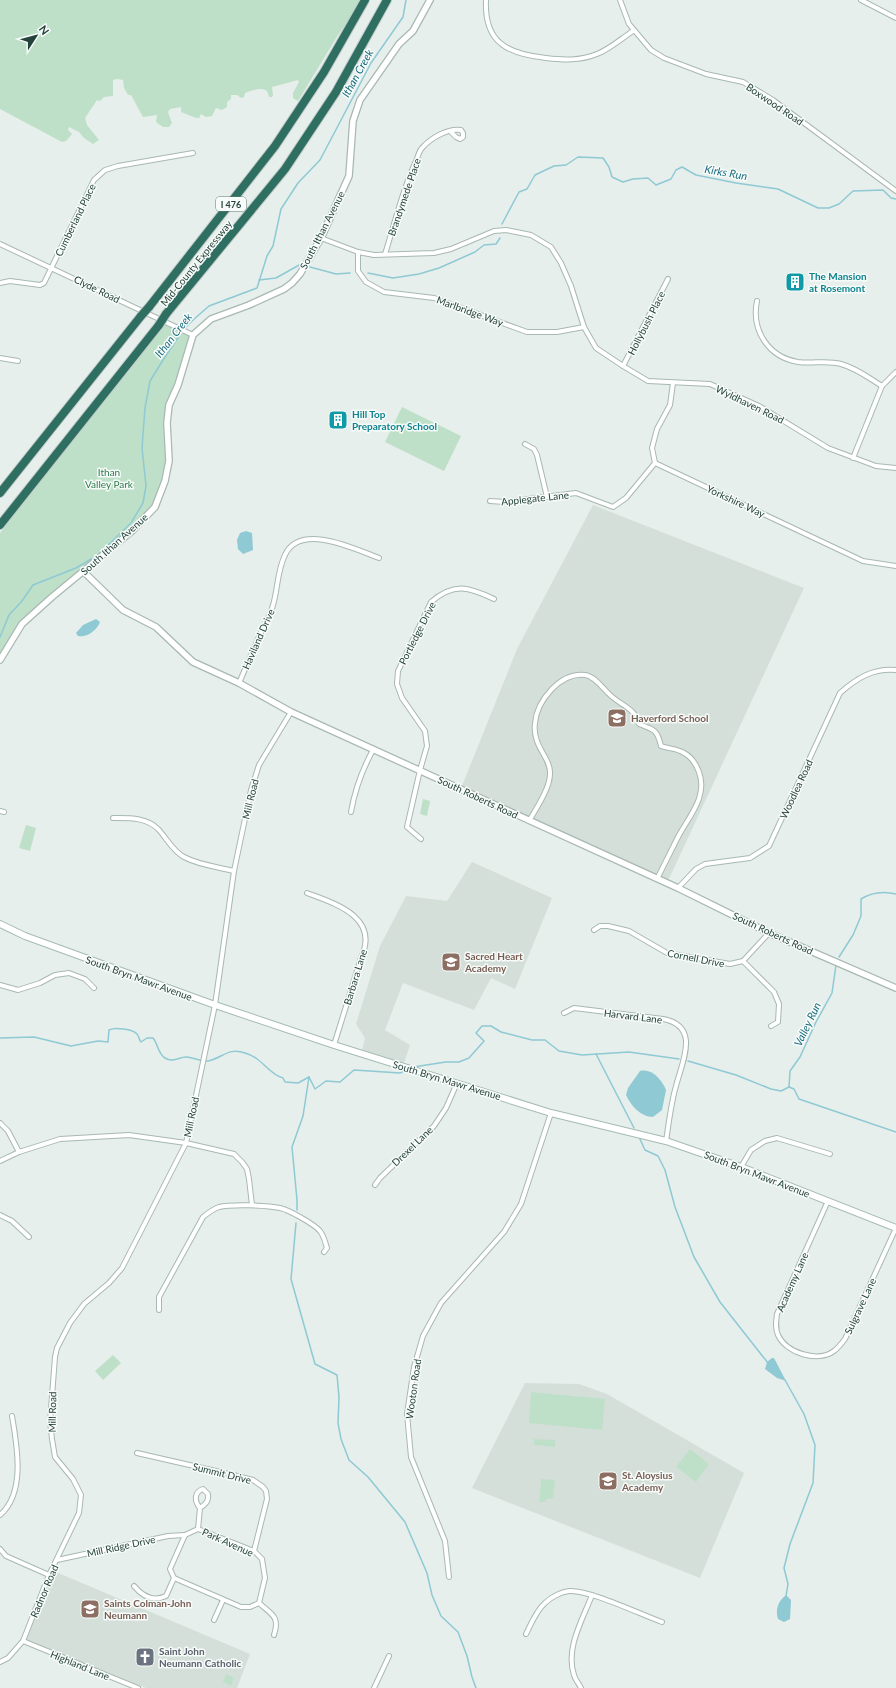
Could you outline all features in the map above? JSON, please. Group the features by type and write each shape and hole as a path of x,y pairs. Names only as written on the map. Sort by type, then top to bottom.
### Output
{"highway":[{"name":"Mid-County Expressway","path":"0,493 149,307 275,146 324,72 365,0"},
{"name":"Mid-County Expressway","path":"0,525 159,325 166,314 285,169 336,92 387,0"}],"main road":[{"name":"South Bryn Mawr Avenue","path":"0,924 25,936 214,1005 334,1045 551,1113 666,1140 741,1167 896,1228"}],"street":[{"name":"South Ithan Avenue","path":"0,660 22,624 52,596 84,572 132,531 155,507 165,481 169,461 167,423 169,405 178,385 193,335 211,319 249,305 284,289 300,274 321,238 350,176 353,121 360,100 399,44 413,31 430,0"},
{"path":"486,0 485,9 488,21 495,37 502,45 512,52 525,56 565,61 580,59 598,54 634,30"},
{"name":"Boxwood Road","path":"620,0 629,24 651,50 664,58 706,74 743,82 773,100 896,191"},
{"path":"861,0 896,18"},
{"name":"Brandymede Place","path":"385,254 411,172 422,148 438,136 450,131"},
{"name":"Cumberland Place","path":"0,283 10,281 40,285 44,283 94,180 105,170 118,166 193,153"},
{"name":"Wyldhaven Road","path":"321,238 358,252 374,255 434,253 451,249 483,234 494,231 506,230 531,235 551,247 561,263 571,286 584,327 596,348 623,366 648,380 673,383 710,384 759,406 828,448 876,466 896,468"},
{"name":"Clyde Road","path":"0,244 52,267 193,335"},
{"name":"Marlbridge Way","path":"358,252 358,271 366,282 384,292 434,298 527,332 557,332 584,327"},
{"name":"Hollybush Place","path":"623,366 668,279"},
{"path":"757,301 755,310 756,324 761,338 771,351 797,362 834,362 842,364 856,370 882,386"},
{"path":"0,358 18,361"},
{"path":"853,458 882,386 896,372"},
{"path":"655,463 652,448 657,430 670,404 673,383"},
{"path":"525,444 534,449 537,455 547,497"},
{"name":"Applegate Lane","path":"490,501 505,502 576,493 613,507 626,498 655,463"},
{"name":"Yorkshire Way","path":"655,463 863,561 896,566"},
{"name":"Haviland Drive","path":"239,683 273,606 285,554 292,547 299,542 312,538 326,540 379,558"},
{"name":"South Roberts Road","path":"84,572 123,610 156,627 193,662 239,683 291,712 678,888 769,933 896,988"},
{"name":"Portledge Drive","path":"421,839 407,827 427,746 426,731 402,698 397,684 398,671 431,602 440,594 457,588 473,589 494,599"},
{"name":"Woodlea Road","path":"678,888 696,869 705,864 750,858 769,846 840,693 853,681 869,672 896,670"},
{"path":"529,821 538,806 550,776 550,767 536,741 535,724 538,711 546,695 566,679 586,675 594,678 617,702 634,713 638,718 639,724 656,731 660,746 684,752 697,765 702,790 695,810 678,838 657,879"},
{"name":"Mill Road","path":"79,1513 81,1495 73,1479 55,1457 52,1439 50,1422 57,1348 70,1323 84,1304 109,1283 122,1268 186,1143 214,1005 234,871 251,790 259,765 291,712"},
{"path":"351,812 354,794 362,771 373,750"},
{"path":"113,818 136,818 150,823 159,829 169,844 183,856 202,864 234,871"},
{"name":"Barbara Lane","path":"307,893 347,909 357,917 365,937 365,949 334,1045"},
{"name":"Cornell Drive","path":"594,930 600,926 629,931 667,954 730,964 743,961"},
{"path":"769,933 743,961 774,992 779,1004 778,1022 770,1026"},
{"path":"0,984 18,990 40,983 55,975 69,974 85,979 94,988"},
{"name":"Harvard Lane","path":"564,1013 574,1008 663,1019 673,1022 682,1030 686,1038 686,1049 676,1086 666,1140"},
{"name":"Drexel Lane","path":"375,1185 380,1178 434,1126 446,1108 457,1083"},
{"name":"Wooton Road","path":"449,1577 445,1541 411,1457 407,1414 414,1367 423,1336 441,1303 504,1232 521,1204 551,1113"},
{"path":"0,1122 8,1131 19,1152"},
{"path":"0,1161 19,1152 60,1139 129,1135 186,1143 234,1154 247,1169 250,1178 252,1205"},
{"path":"741,1167 751,1150 765,1141 777,1138 830,1154"},
{"name":"Academy Lane","path":"802,1355 779,1337 775,1326 777,1314 828,1201"},
{"path":"159,1310 159,1297 203,1217 212,1210 220,1207 252,1205 288,1210 312,1225 323,1235 327,1248 324,1252"},
{"path":"0,1215 12,1221 29,1236"},
{"name":"Sulgrave Lane","path":"802,1355 818,1357 834,1351 845,1339 896,1228"},
{"path":"0,1515 5,1511 11,1501 16,1484 16,1445 12,1416"},
{"name":"Summit Drive","path":"137,1453 229,1474 259,1484 266,1491 267,1499 254,1551"},
{"path":"198,1529 200,1508"},
{"name":"Radnor Road","path":"0,1662 8,1658 23,1642 49,1574 79,1513"},
{"name":"Park Avenue","path":"198,1529 254,1551 262,1559 265,1578 259,1603"},
{"name":"Mill Ridge Drive","path":"57,1560 168,1536 185,1534 198,1529"},
{"path":"185,1534 170,1569 174,1578 241,1607 259,1603 276,1618 277,1625 274,1635"},
{"path":"0,1549 6,1556 49,1574"},
{"path":"134,1586 139,1592 150,1599 160,1599 166,1596 174,1578"},
{"path":"526,1634 540,1608 552,1597 569,1591 578,1591 592,1595 662,1622"},
{"path":"581,1688 574,1675 572,1654 573,1644 592,1595"},
{"path":"214,1620 224,1600"},
{"name":"Highland Lane","path":"23,1642 138,1688"},
{"path":"374,1688 389,1656"}],"shaded area":[{"name":"Haverford School","path":"593,505 804,588 668,881 462,786 517,649"},
{"name":"Sacred Heart Academy","path":"472,862 552,898 515,989 491,978 474,1010 403,983 385,1030 410,1045 404,1063 362,1051 365,1038 356,1024 380,946 406,896 447,901"},
{"name":"St. Aloysius Academy","path":"525,1383 579,1384 607,1394 744,1473 700,1578 472,1488"},
{"name":"Saints Colman-John Neumann","path":"56,1572 250,1654 237,1688 146,1688 26,1640 26,1634"}],"green space":[{"path":"0,0 360,0 355,12 338,35 298,101 293,98 293,93 299,82 298,80 272,87 272,97 269,97 267,91 262,89 245,93 244,97 241,98 237,95 231,95 231,99 227,102 227,107 222,110 216,108 212,116 206,117 201,114 199,118 196,118 181,112 181,107 170,109 168,112 172,123 169,127 163,127 156,122 157,115 143,117 131,95 128,95 124,88 123,80 117,79 113,80 113,96 104,97 100,101 97,100 85,118 87,125 99,140 93,144 84,138 79,132 69,127 68,130 72,134 66,141 62,142 0,109"},
{"name":"Ithan Valley Park","path":"163,318 193,335 169,405 169,461 155,507 132,531 22,624 0,660 0,533"},
{"path":"402,407 461,436 444,471 385,442"},
{"path":"423,799 430,801 427,816 420,814"},
{"path":"26,825 36,828 30,851 19,848"},
{"path":"113,1355 121,1363 103,1380 95,1371"},
{"path":"531,1392 605,1399 602,1430 529,1423"},
{"path":"534,1439 555,1440 555,1447 534,1445"},
{"path":"690,1449 709,1464 696,1482 676,1467"},
{"path":"541,1479 555,1480 553,1498 546,1499 546,1502 539,1502"},
{"path":"226,1674 234,1678 231,1686 223,1682"}],"water":[{"path":"246,531 252,533 253,550 243,554 238,549 237,540 240,533"},
{"path":"96,619 100,622 94,630 88,635 78,636 76,633 83,625"},
{"path":"640,1071 649,1071 652,1073 662,1082 666,1090 662,1110 653,1117 644,1115 637,1110 626,1095 628,1088"},
{"path":"774,1358 786,1381 777,1378 765,1369 767,1362"},
{"path":"786,1595 791,1600 790,1619 784,1622 778,1619 777,1609 779,1603"}],"waterway":[{"name":"Ithan Creek","path":"0,637 9,615 22,601 33,585 76,568 98,555 131,523 143,503 146,486 142,448 145,408 150,381 183,330 209,306 257,288 267,256 273,246 281,209 298,183 320,160 371,63 403,17 406,0"},
{"name":"Kirks Run","path":"502,224 519,192 527,189 535,175 554,166 566,165 578,157 603,158 609,167 612,177 623,182 633,179 648,178 656,185 671,179 676,170 682,167 696,175 778,189 818,208 829,208 839,204 853,191 883,190 891,198 896,199"},
{"name":"Kirks Run","path":"368,273 393,278 419,274 439,268 475,252 484,245 496,244 500,238"},
{"name":"Kirks Run","path":"259,280 276,278 301,264"},
{"name":"Kirks Run","path":"310,267 336,274 350,273"},
{"name":"Valley Run","path":"839,957 853,935 861,916 861,899 878,893 896,894"},
{"name":"Valley Run","path":"789,1087 790,1071 800,1057 816,1022 832,993 836,965"},
{"path":"413,1067 446,1062 459,1062 469,1058 484,1041 476,1033 482,1026 491,1026 501,1032 532,1040 545,1040 559,1051 582,1055 629,1052 679,1059"},
{"path":"0,1038 34,1037 71,1046 98,1041 108,1042 109,1030 123,1029 135,1032 141,1042 147,1038 153,1038 161,1054 165,1058 171,1060 186,1057 208,1061 230,1052 239,1051 256,1058 273,1073 283,1078 285,1082 298,1083 309,1077"},
{"path":"596,1054 634,1128"},
{"path":"688,1061 736,1075 771,1089 781,1091 789,1087"},
{"path":"309,1077 315,1089 326,1081 340,1082 354,1070 400,1073 406,1070"},
{"path":"297,1210 292,1147 303,1116 309,1077"},
{"path":"789,1087 794,1089 799,1099 896,1132"},
{"path":"639,1137 645,1150 658,1156 665,1170 675,1207 694,1257 720,1302 768,1363"},
{"path":"296,1223 291,1279 315,1364 337,1375 339,1397 338,1423 341,1439 349,1460 368,1477 405,1522 427,1573 432,1595 441,1616 458,1632 467,1656 476,1688"},
{"path":"785,1380 804,1414 815,1445 813,1483 790,1544 784,1568 788,1584 786,1596"}],"place":[{"name":"The Mansion at Rosemont","path":"795,282"},
{"name":"Hill Top Preparatory School","path":"338,420"},
{"name":"Haverford School","path":"617,718"},
{"name":"Sacred Heart Academy","path":"451,962"},
{"name":"St. Aloysius Academy","path":"608,1481"},
{"name":"Saints Colman-John Neumann","path":"90,1609"},
{"name":"Saint John Neumann Catholic","path":"145,1657"}]}
